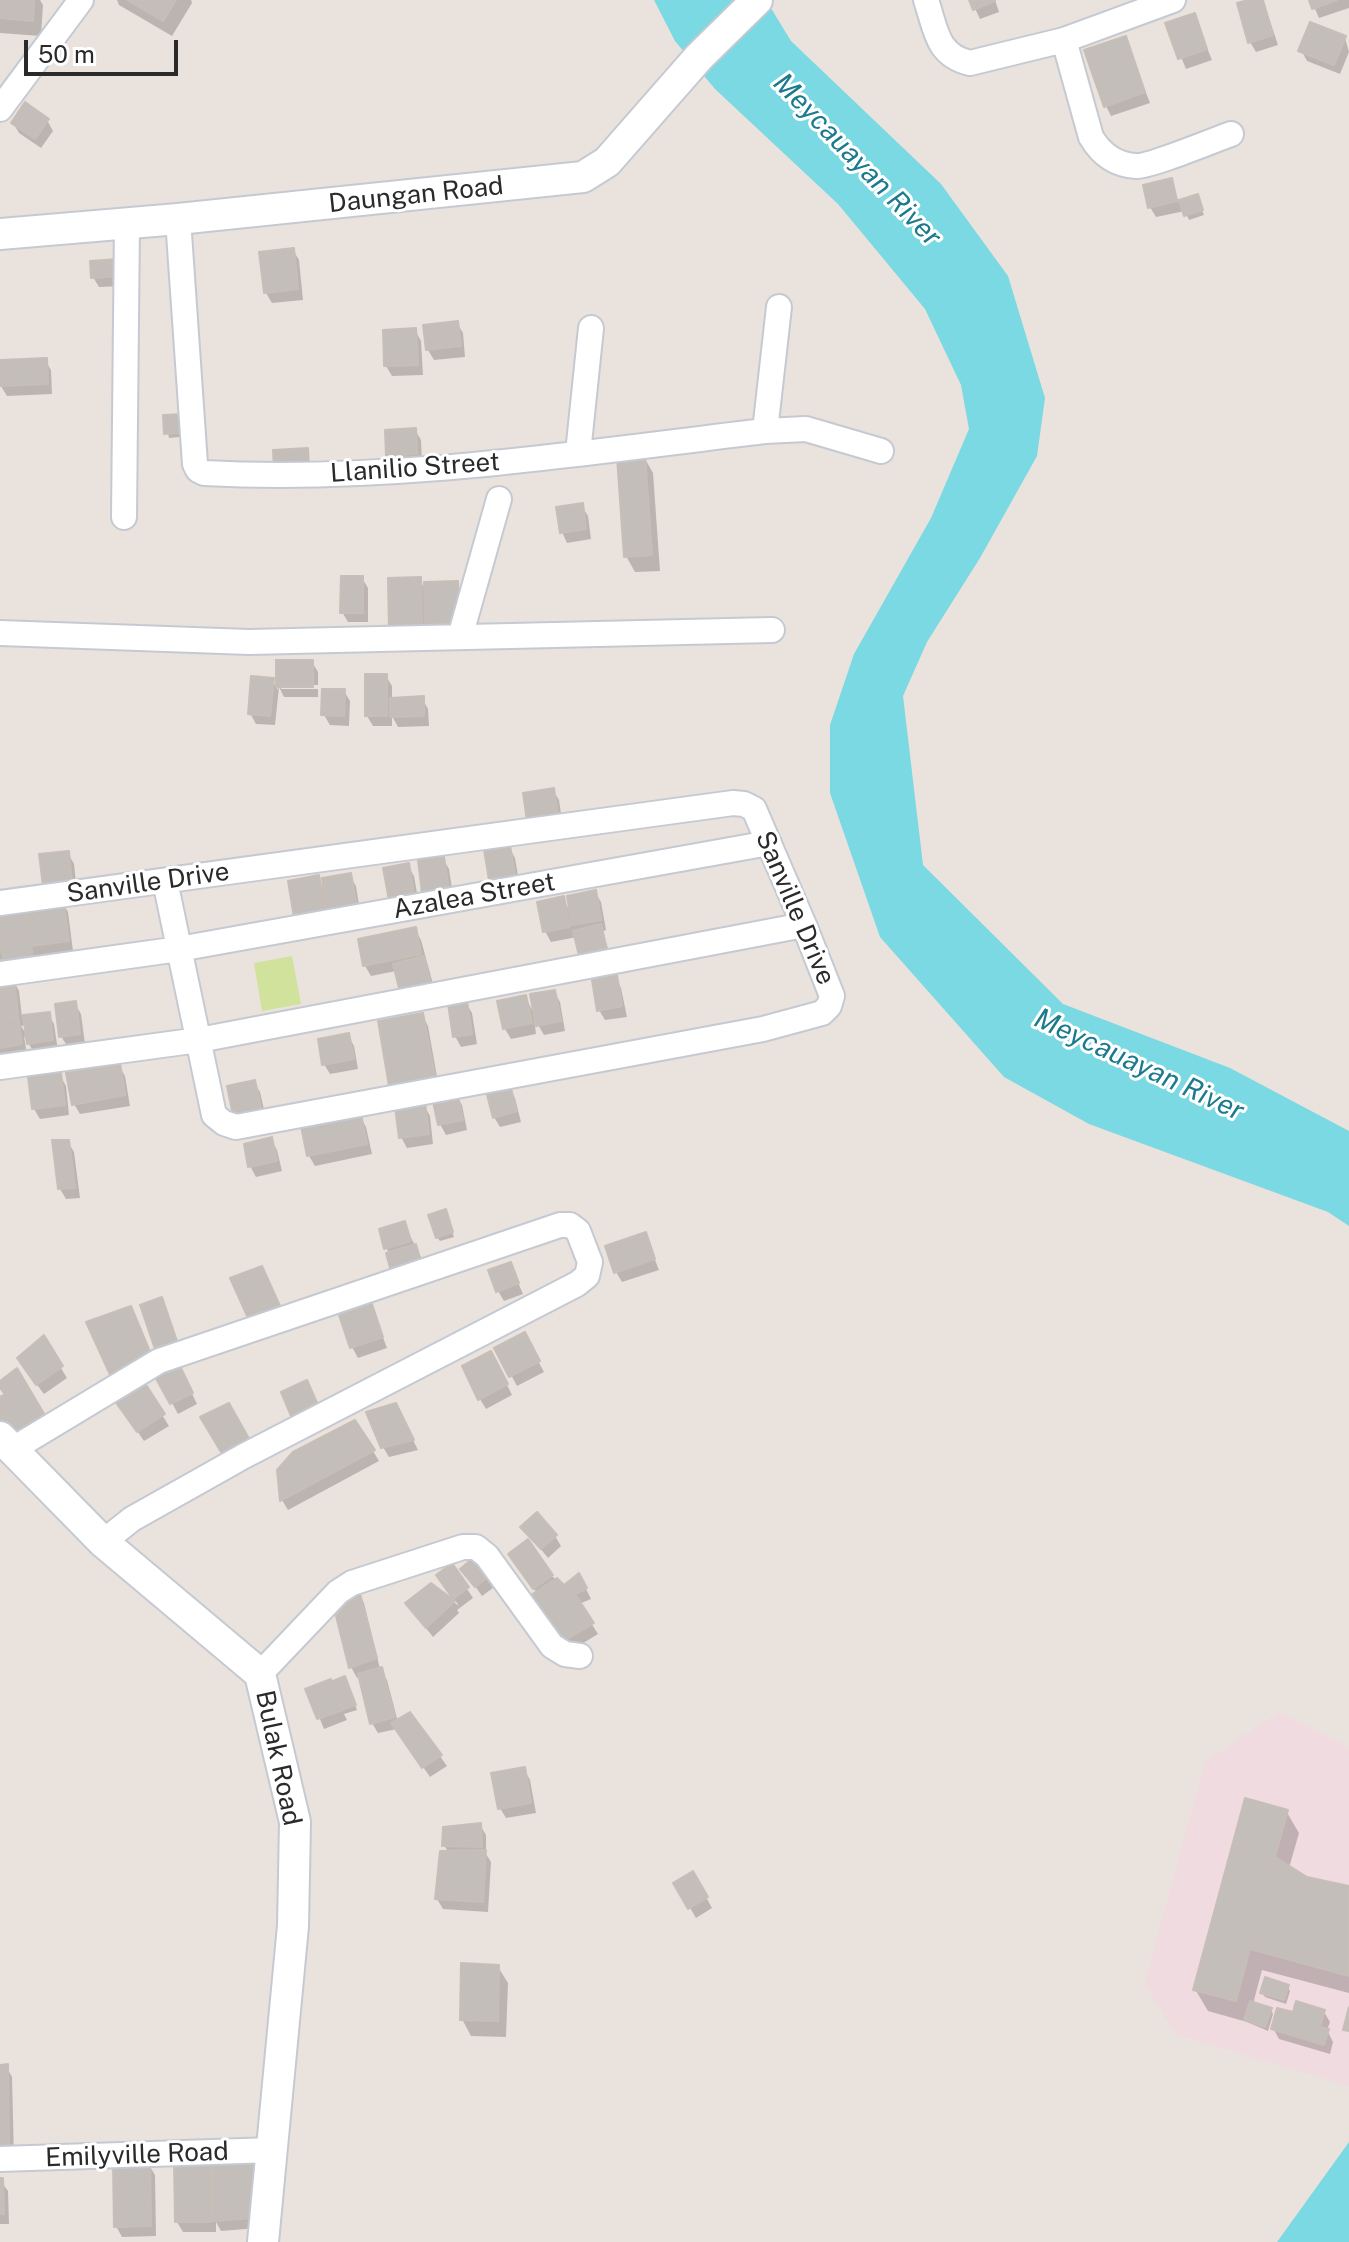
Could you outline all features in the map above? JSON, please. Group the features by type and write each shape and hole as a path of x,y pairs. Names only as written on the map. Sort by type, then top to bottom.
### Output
{"street":[{"path":"0,109 81,0"},
{"name":"Daungan Road","path":"0,234 583,177 607,162 699,57 757,0"},
{"path":"926,0 943,50 955,59 970,63 1064,40 1173,0"},
{"path":"1064,40 1091,137 1099,151 1117,162 1139,167 1231,134"},
{"name":"Llanilio Street","path":"178,219 195,464 204,473 272,476 470,466 765,431 806,429 881,451"},
{"path":"124,517 127,223"},
{"path":"765,431 779,307"},
{"path":"578,453 591,328"},
{"path":"460,637 499,499"},
{"path":"0,633 249,642 772,630"},
{"name":"Sanville Drive","path":"0,903 733,803 744,804 754,809 832,996 829,1006 822,1013 763,1029 236,1127 214,1115 199,1040"},
{"name":"Azalea Street","path":"0,974 179,949 769,843"},
{"path":"165,881 199,1040"},
{"path":"0,1067 199,1040 804,925"},
{"path":"7,1443 159,1361 560,1225 570,1225 578,1231 590,1262 587,1276 577,1284 244,1456 132,1519 103,1542"},
{"name":"Bulak Road","path":"7,1443 103,1542 260,1674 295,1822 293,1926 263,2242"},
{"path":"260,1674 338,1592 352,1583 463,1547 476,1547 487,1556 552,1646 565,1654 580,1656"},
{"name":"Emilyville Road","path":"0,2159 273,2150"}],"shaded area":[{"path":"1279,1712 1349,1747 1349,2086 1175,2034 1145,1983 1205,1762"}],"green space":[{"path":"292,956 301,1004 262,1011 254,963"}],"water":[{"name":"Meycauayan River","path":"654,0 766,0 791,41 941,184 1008,276 1045,398 1037,456 980,558 927,642 903,696 923,865 1063,1004 1230,1068 1349,1131 1349,1226 1328,1212 1089,1124 1004,1077 880,937 830,793 830,725 854,654 931,518 969,429 961,385 925,309 838,204 715,89 675,41"},
{"path":"1349,2142 1349,2242 1277,2242"}],"building":[{"path":"0,0 34,0 33,21 0,18"},
{"path":"127,0 176,0 163,21"},
{"path":"969,0 995,0 995,1 973,10"},
{"path":"1263,0 1273,35 1248,43 1237,3"},
{"path":"1309,0 1337,0 1312,9"},
{"path":"1195,13 1207,49 1178,59 1165,23"},
{"path":"1310,22 1346,36 1334,65 1298,51"},
{"path":"1126,36 1145,92 1104,107 1084,50"},
{"path":"25,102 49,119 35,139 11,123"},
{"path":"1172,178 1177,201 1148,208 1143,185"},
{"path":"1198,194 1203,210 1184,216 1179,200"},
{"path":"294,248 298,289 264,293 259,252"},
{"path":"119,259 120,276 91,278 90,261"},
{"path":"458,321 461,346 426,350 423,325"},
{"path":"416,328 418,365 384,366 383,330"},
{"path":"47,358 48,384 0,386 0,360"},
{"path":"186,414 187,432 164,434 163,415"},
{"path":"416,428 417,454 386,456 385,430"},
{"path":"308,448 309,469 274,471 273,450"},
{"path":"645,455 652,555 624,557 617,457"},
{"path":"583,503 586,529 560,533 556,507"},
{"path":"341,576 363,576 363,613 340,613"},
{"path":"421,577 422,631 389,631 388,578"},
{"path":"458,581 459,628 425,628 424,582"},
{"path":"276,660 313,660 313,687 276,687"},
{"path":"365,674 387,674 387,716 365,716"},
{"path":"251,676 274,678 270,716 248,714"},
{"path":"322,689 345,689 344,716 321,715"},
{"path":"424,696 424,716 390,717 390,698"},
{"path":"554,788 558,817 527,821 523,793"},
{"path":"510,845 516,883 490,887 484,849"},
{"path":"69,851 72,883 43,886 39,854"},
{"path":"444,857 450,898 423,902 418,860"},
{"path":"409,863 415,900 390,905 383,868"},
{"path":"351,873 358,914 328,919 322,878"},
{"path":"319,875 326,918 295,923 288,881"},
{"path":"596,890 601,920 572,925 567,896"},
{"path":"564,896 570,927 543,932 537,902"},
{"path":"63,900 69,941 31,946 26,905"},
{"path":"26,905 33,960 4,964 0,952 0,909"},
{"path":"601,924 608,954 580,960 573,931"},
{"path":"416,927 421,954 363,966 358,939"},
{"path":"424,956 431,985 400,992 393,964"},
{"path":"617,975 622,1006 597,1011 592,980"},
{"path":"14,978 18,1015 0,1018 0,980"},
{"path":"555,990 561,1021 536,1026 530,994"},
{"path":"526,995 532,1023 503,1029 497,1001"},
{"path":"76,1001 80,1034 59,1037 55,1004"},
{"path":"467,1001 472,1034 453,1037 448,1004"},
{"path":"50,1012 53,1040 27,1044 23,1015"},
{"path":"423,1013 435,1077 389,1086 378,1021"},
{"path":"18,1017 22,1044 0,1048 0,1019"},
{"path":"349,1033 354,1059 322,1065 318,1039"},
{"path":"120,1063 125,1095 98,1100 93,1068"},
{"path":"93,1068 98,1100 72,1105 66,1073"},
{"path":"61,1073 65,1105 32,1109 28,1077"},
{"path":"255,1080 261,1108 233,1115 227,1086"},
{"path":"510,1085 517,1111 493,1118 486,1091"},
{"path":"457,1092 463,1120 438,1125 432,1097"},
{"path":"425,1103 429,1134 399,1138 395,1107"},
{"path":"361,1114 367,1144 307,1156 301,1126"},
{"path":"272,1137 277,1161 248,1167 244,1144"},
{"path":"52,1140 69,1140 75,1188 58,1189"},
{"path":"446,1209 453,1232 436,1238 428,1215"},
{"path":"405,1221 411,1241 384,1249 379,1229"},
{"path":"646,1232 655,1259 614,1273 605,1246"},
{"path":"416,1244 422,1266 392,1275 386,1253"},
{"path":"511,1262 519,1283 496,1292 488,1270"},
{"path":"262,1266 280,1306 248,1318 230,1278"},
{"path":"162,1297 179,1347 157,1355 140,1305"},
{"path":"371,1301 383,1337 350,1348 338,1312"},
{"path":"131,1306 153,1359 112,1379 86,1322"},
{"path":"525,1332 540,1361 509,1377 494,1348"},
{"path":"44,1335 63,1366 36,1385 17,1358"},
{"path":"491,1351 508,1384 478,1400 462,1366"},
{"path":"179,1364 193,1393 170,1404 153,1373"},
{"path":"17,1368 46,1417 16,1432 10,1425 4,1428 0,1422 0,1397 5,1394 0,1388 0,1381"},
{"path":"143,1380 165,1414 137,1432 112,1397"},
{"path":"307,1380 321,1412 294,1423 281,1392"},
{"path":"229,1403 252,1444 224,1457 200,1417"},
{"path":"396,1403 414,1440 381,1448 366,1412"},
{"path":"355,1420 375,1450 280,1501 277,1470 293,1452"},
{"path":"537,1512 557,1535 541,1549 520,1527"},
{"path":"528,1539 553,1575 533,1589 508,1554"},
{"path":"473,1558 488,1577 475,1587 460,1569"},
{"path":"452,1563 469,1587 453,1599 436,1575"},
{"path":"579,1573 587,1588 575,1594 594,1623 559,1644 531,1595 557,1578 564,1585"},
{"path":"431,1583 455,1601 426,1628 405,1603"},
{"path":"359,1590 377,1658 349,1668 336,1616"},
{"path":"382,1667 395,1717 370,1724 358,1674"},
{"path":"345,1676 356,1705 343,1709 333,1681"},
{"path":"331,1679 343,1710 317,1719 305,1689"},
{"path":"410,1712 442,1755 422,1768 391,1723"},
{"path":"525,1767 531,1803 498,1809 491,1773"},
{"path":"1245,1798 1288,1810 1275,1857 1307,1877 1349,1886 1349,1976 1250,1949 1236,2001 1193,1990"},
{"path":"481,1823 482,1847 442,1846 443,1827"},
{"path":"486,1850 483,1902 435,1899 440,1851"},
{"path":"693,1871 708,1897 688,1909 673,1883"},
{"path":"461,1963 499,1965 498,2021 460,2020"},
{"path":"1265,1977 1289,1985 1284,2000 1260,1993"},
{"path":"1250,2001 1272,2008 1265,2027 1244,2020"},
{"path":"1296,2001 1325,2010 1320,2027 1329,2029 1324,2045 1271,2029 1277,2008 1293,2012"},
{"path":"1349,2007 1349,2031 1343,2030"},
{"path":"8,2064 9,2149 0,2149 0,2065"},
{"path":"174,2161 210,2161 211,2222 175,2222"},
{"path":"212,2161 253,2161 253,2218 213,2221"},
{"path":"113,2163 150,2163 151,2226 114,2227"},
{"path":"0,2178 3,2178 4,2214 0,2214"}]}
